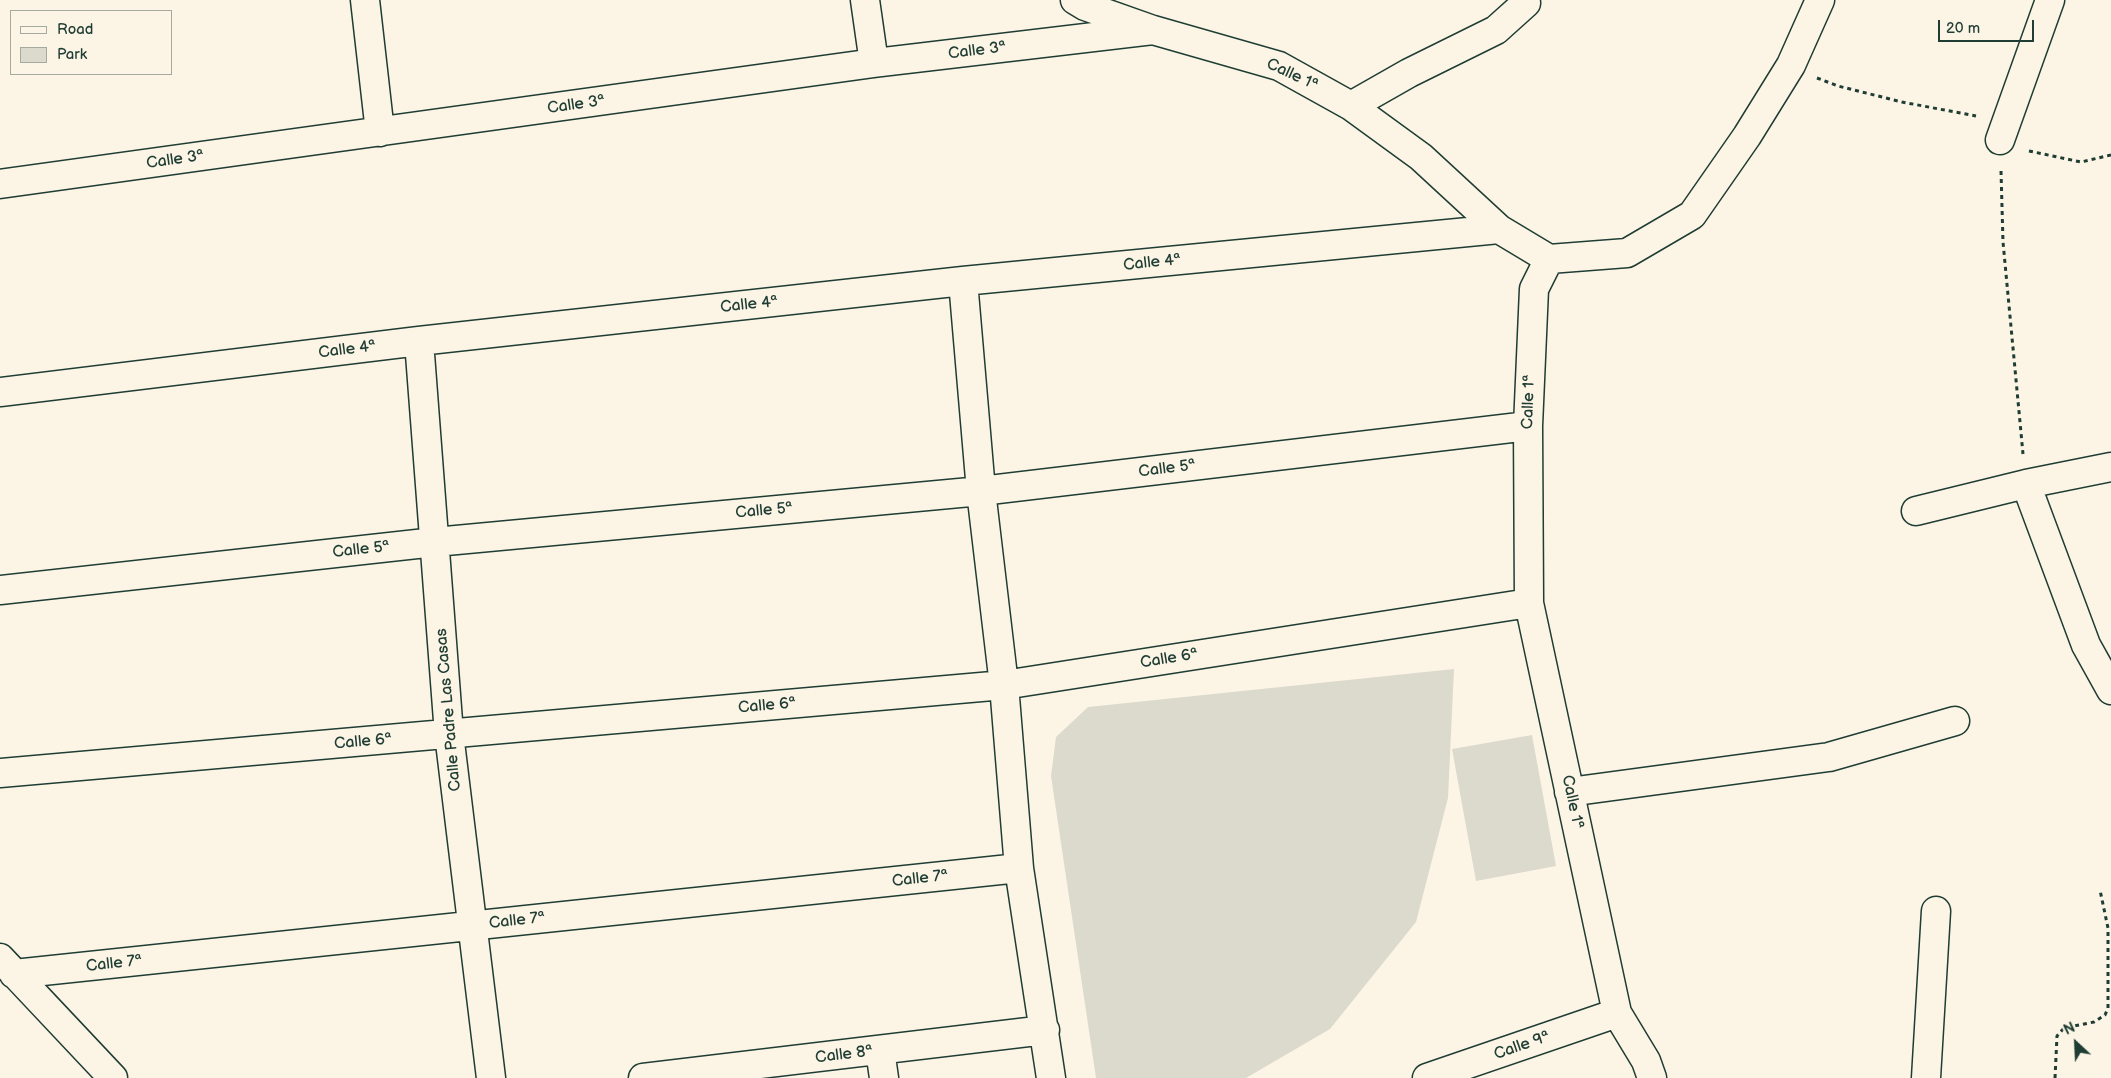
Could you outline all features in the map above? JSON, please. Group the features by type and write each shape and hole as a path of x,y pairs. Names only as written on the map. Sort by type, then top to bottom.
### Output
{"street":[{"path":"365,0 380,132"},
{"path":"865,0 874,63"},
{"name":"Calle 1ª","path":"1075,0 1085,6 1152,30 1280,66 1351,106 1421,157 1499,229 1549,259 1534,289 1528,426 1529,603 1617,1013 1646,1061 1652,1078"},
{"path":"1549,259 1627,252 1692,216 1747,136 1791,65 1820,0"},
{"path":"2000,140 2050,0"},
{"path":"1351,106 1409,73 1496,30 1526,3"},
{"name":"Calle 3ª","path":"0,184 874,63 1152,30"},
{"name":"Calle 4ª","path":"0,392 419,341 963,281 1499,229"},
{"path":"963,281 981,491 1004,686 1019,868 1045,1030 1050,1078"},
{"name":"Calle Padre Las Casas","path":"419,341 436,542 449,734 491,1078"},
{"name":"Calle 5ª","path":"0,590 436,542 981,491 1528,426"},
{"path":"1916,511 2026,484 2111,466"},
{"path":"2026,484 2086,645 2111,690"},
{"name":"Calle 6ª","path":"0,773 1004,686 1529,603"},
{"path":"1569,792 1828,758 1955,721"},
{"name":"Calle 7ª","path":"7,966 472,926 1019,868"},
{"path":"1926,1078 1936,911"},
{"path":"7,966 113,1078"},
{"name":"Calle 9ª","path":"1428,1078 1617,1013"},
{"name":"Calle 8ª","path":"643,1078 1045,1030"},
{"path":"880,1050 884,1078"}],"path":[{"path":"1791,65 1838,86 1902,102 1992,119 1997,126 1995,134 2000,140 2012,146 2052,158 2081,162 2111,155"},
{"path":"2000,140 2003,242 2026,484"},
{"path":"2055,1078 2057,1036 2064,1028 2094,1022 2105,1015 2108,1008 2109,928 2100,890"}],"green space":[{"path":"1454,669 1448,798 1416,922 1330,1029 1246,1078 1096,1078 1051,776 1056,737 1088,707"},
{"path":"1532,735 1556,866 1476,881 1452,749"}]}
